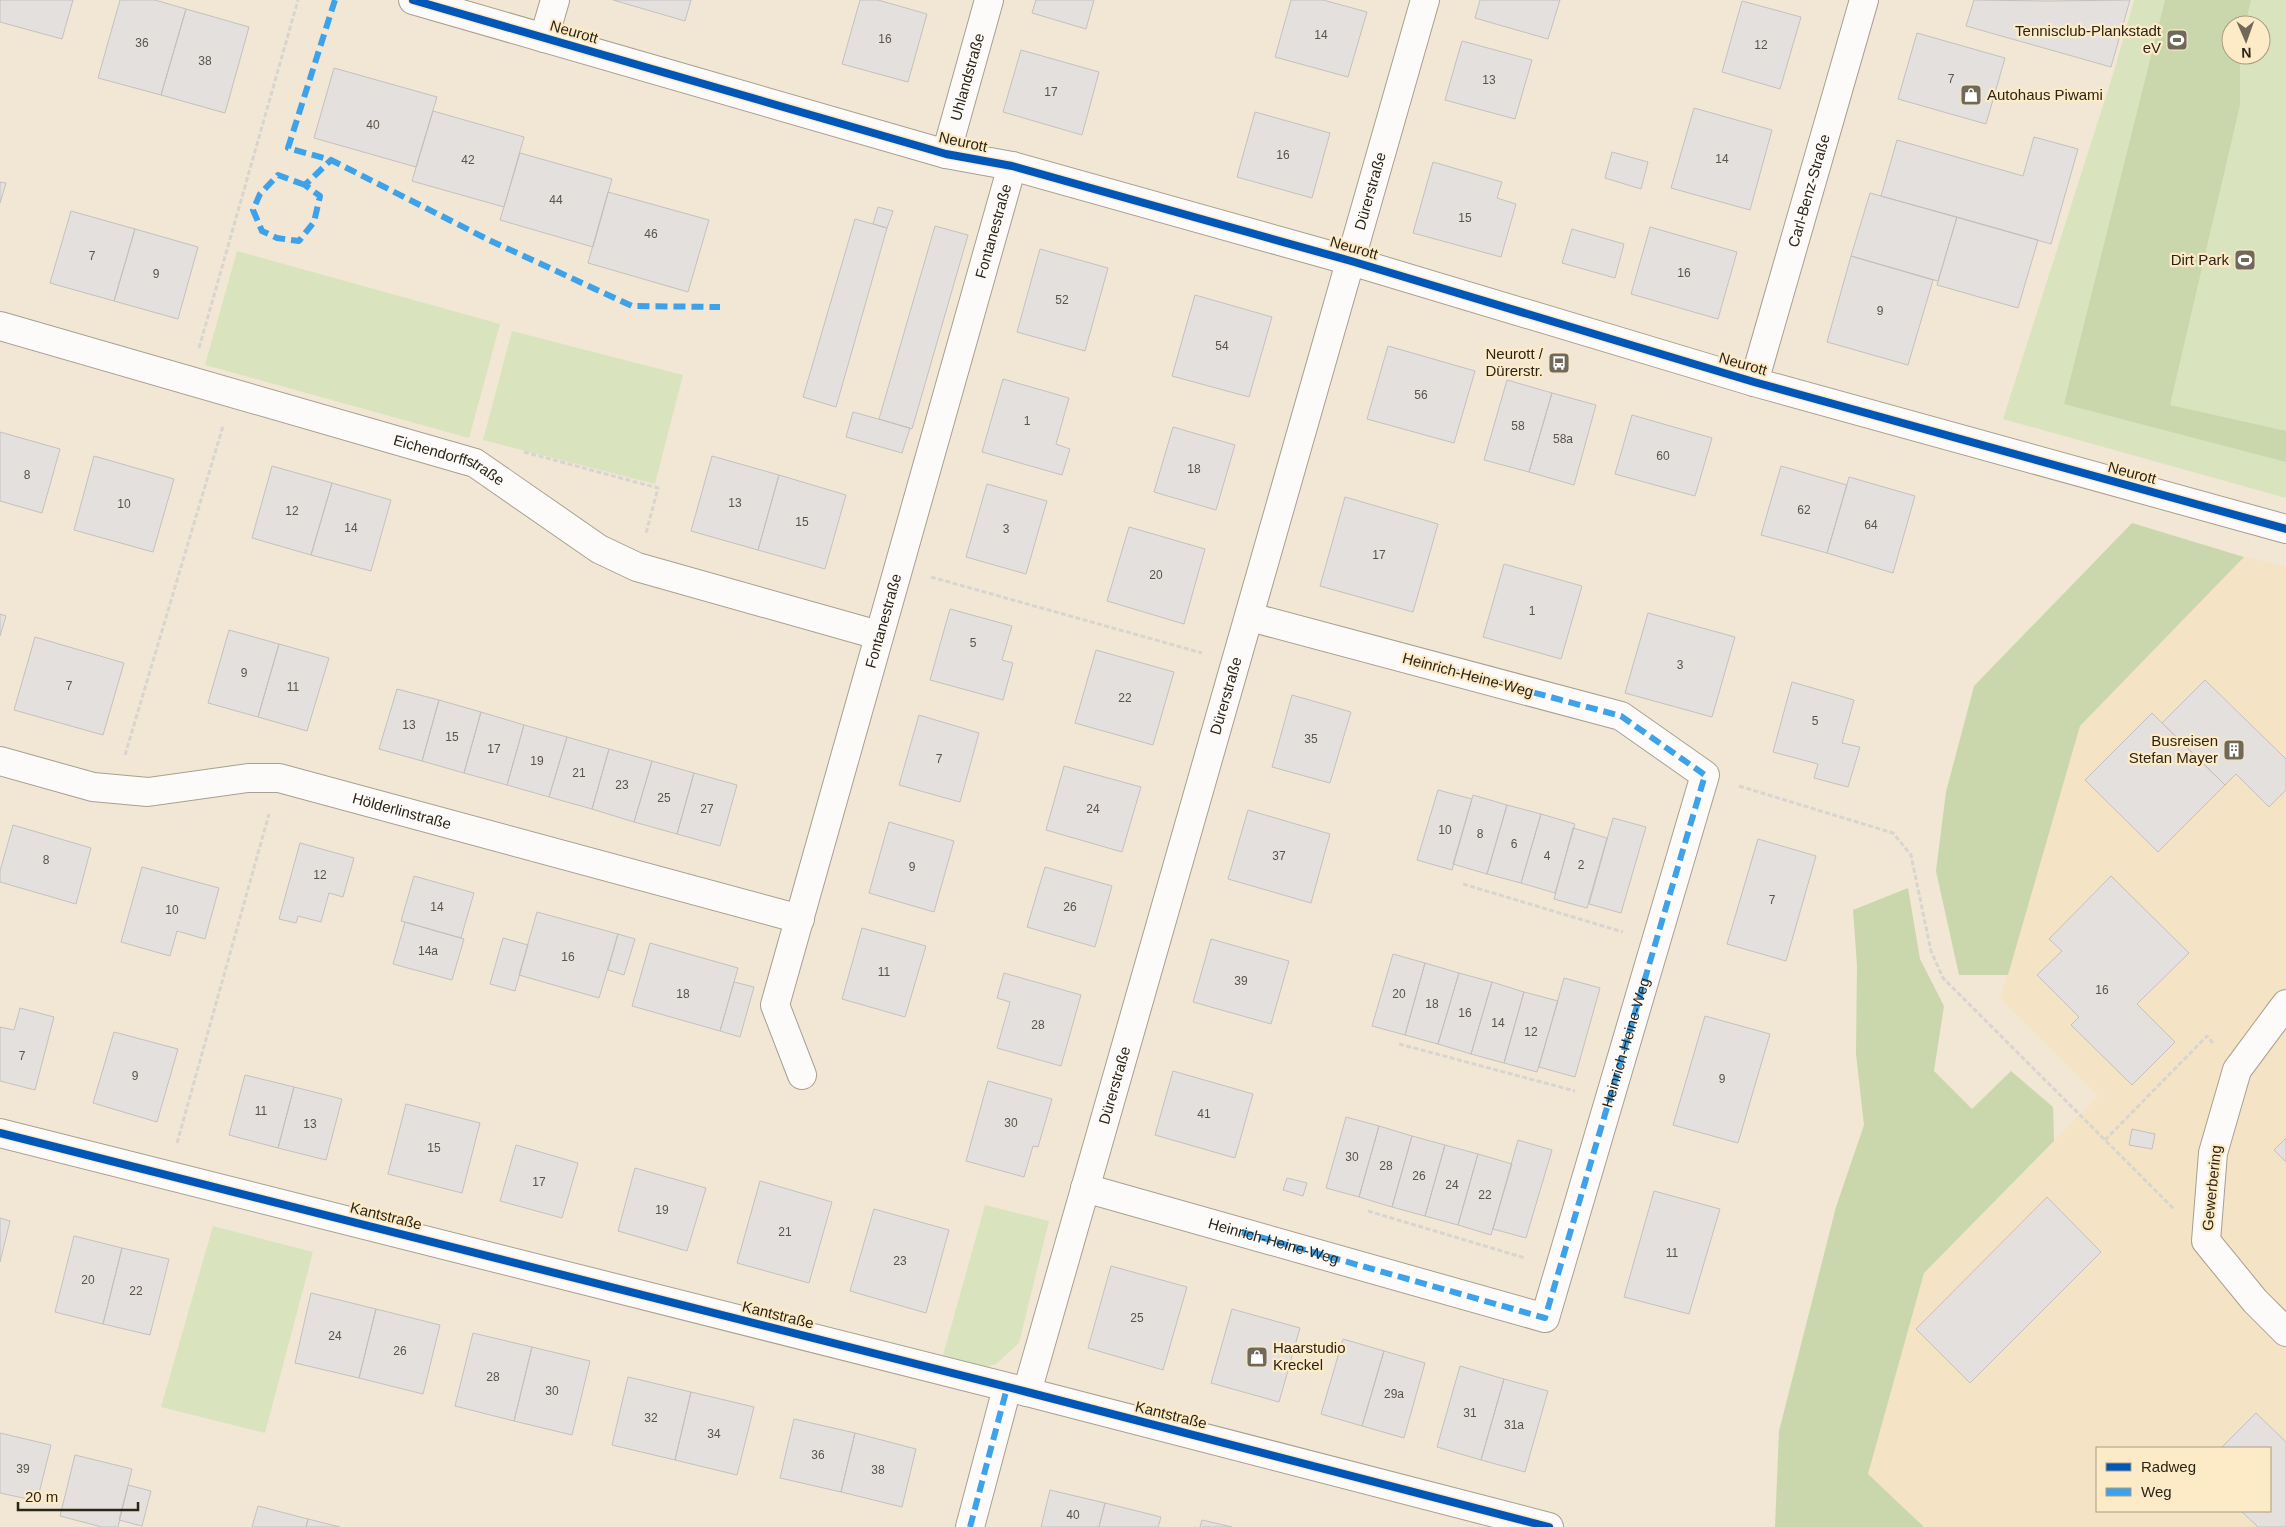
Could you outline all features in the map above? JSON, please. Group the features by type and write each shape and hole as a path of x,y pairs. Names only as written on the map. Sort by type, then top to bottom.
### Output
{"street":[{"name":"Neurott","path":"413,0 946,154 1012,166 1351,261 1754,382 2286,529"},
{"path":"544,38 555,0"},
{"name":"Uhlandstraße","path":"946,154 989,0"},
{"name":"Dürerstraße","path":"970,1527 1086,1188 1425,0"},
{"name":"Carl-Benz-Straße","path":"1754,382 1864,0"},
{"name":"Fontanestraße","path":"802,1075 775,1005 1012,166"},
{"name":"Eichendorffstraße","path":"0,326 475,463 599,549 637,567 878,635"},
{"name":"Heinrich-Heine-Weg","path":"1086,1188 1546,1318 1705,775 1621,716 1250,616"},
{"name":"Hölderlinstraße","path":"0,761 93,787 115,790 148,792 248,778 279,778 800,919"},
{"name":"Gewerbering","path":"2286,1004 2237,1070 2213,1153 2206,1241 2255,1301 2286,1332"},
{"name":"Kantstraße","path":"0,1133 168,1174 1549,1527"}],"path":[{"path":"189,381 298,0"},
{"path":"115,790 232,394"},
{"path":"475,463 518,450 658,488 637,567"},
{"path":"899,568 1237,662"},
{"path":"1705,775 1892,833 1911,855 1931,951 1943,978 2206,1241"},
{"path":"168,1174 279,778"},
{"path":"1463,884 1656,942"},
{"path":"2105,1140 2207,1036 2237,1070"},
{"path":"1399,1044 1609,1101"},
{"path":"1368,1211 1560,1269"}],"shaded area":[{"path":"2244,557 2286,566 2286,1527 1924,1527 1868,1474 1924,1273 2098,1096 2000,999 2080,726"}],"green space":[{"path":"2134,0 2286,0 2286,498 2003,419 2114,71"},
{"path":"2165,0 2251,0 2247,15 2221,15 2221,65 2240,65 2240,105 2170,405 2286,431 2286,462 2064,404"},
{"path":"237,251 500,324 469,438 205,365"},
{"path":"512,331 683,375 655,484 483,440"},
{"path":"2132,523 2244,557 2080,726 2008,975 1959,975 1936,871 1946,792 1974,686"},
{"path":"1908,888 1920,959 1944,1006 1934,1071 1972,1109 2011,1071 2053,1107 2054,1141 1924,1273 1868,1474 1924,1527 1775,1527 1779,1431 1836,1207 1864,1125 1856,1054 1857,965 1853,910"},
{"path":"985,1205 1049,1221 1019,1343 996,1364 979,1369 942,1359"},
{"path":"213,1226 313,1252 265,1433 161,1407"}],"building":[{"path":"0,0 73,0 62,39 0,22"},
{"path":"120,0 155,0 186,9 161,95 98,78"},
{"path":"613,0 691,0 685,21"},
{"path":"860,0 878,0 927,14 908,82 842,64"},
{"path":"1036,0 1094,0 1086,29 1032,13"},
{"path":"1291,0 1323,0 1367,12 1348,77 1275,57"},
{"path":"1480,0 1560,0 1548,39 1475,18"},
{"path":"1974,0 2130,0 2111,67 1966,26"},
{"path":"1742,1 1801,17 1780,89 1722,72"},
{"path":"186,9 249,27 225,113 161,95"},
{"path":"1917,33 2005,58 1986,124 1898,99"},
{"path":"1462,41 1532,60 1515,119 1445,100"},
{"path":"1021,50 1099,72 1082,135 1003,112"},
{"path":"334,68 437,97 416,167 314,138"},
{"path":"1694,108 1772,130 1750,210 1671,188"},
{"path":"433,111 524,137 504,207 412,181"},
{"path":"1255,112 1330,133 1312,198 1237,177"},
{"path":"2034,137 2078,149 2051,244 1881,196 1897,140 2023,176"},
{"path":"1612,152 1648,162 1641,189 1605,178"},
{"path":"520,153 612,179 593,247 500,220"},
{"path":"1433,162 1502,182 1497,198 1516,204 1501,257 1413,233"},
{"path":"0,182 6,183 0,203"},
{"path":"608,192 709,220 688,292 588,263"},
{"path":"1870,193 1957,217 1938,281 1851,256"},
{"path":"878,207 893,211 887,228 873,224"},
{"path":"71,211 135,229 114,301 50,283"},
{"path":"1957,217 2038,240 2018,308 1937,285"},
{"path":"855,219 887,228 836,407 803,397"},
{"path":"935,226 968,235 912,429 879,419"},
{"path":"1650,227 1737,252 1718,319 1631,294"},
{"path":"135,229 198,247 178,319 114,301"},
{"path":"1572,229 1624,244 1615,278 1562,263"},
{"path":"1040,249 1108,268 1085,351 1017,332"},
{"path":"1851,256 1933,280 1908,365 1827,342"},
{"path":"1195,295 1272,317 1249,397 1172,376"},
{"path":"1388,346 1475,371 1454,443 1367,419"},
{"path":"1003,379 1069,398 1056,444 1070,449 1062,475 982,452"},
{"path":"1507,380 1552,393 1529,472 1484,460"},
{"path":"1552,393 1596,405 1574,485 1529,472"},
{"path":"853,412 910,428 902,453 846,437"},
{"path":"1632,415 1712,438 1695,496 1615,474"},
{"path":"1173,427 1235,445 1216,510 1154,492"},
{"path":"0,432 60,449 42,513 0,501"},
{"path":"94,456 174,479 153,552 74,530"},
{"path":"712,456 779,475 758,550 691,531"},
{"path":"272,466 332,483 311,555 252,538"},
{"path":"1781,466 1847,485 1827,553 1761,535"},
{"path":"779,475 846,495 825,569 758,550"},
{"path":"1849,477 1915,496 1893,573 1827,553"},
{"path":"332,483 391,500 371,571 311,555"},
{"path":"987,484 1047,501 1026,574 966,557"},
{"path":"1345,497 1438,524 1413,612 1320,586"},
{"path":"1129,527 1205,549 1184,624 1107,601"},
{"path":"1504,564 1582,586 1561,659 1483,637"},
{"path":"950,609 1012,626 1002,660 1013,663 1003,700 930,680"},
{"path":"1648,613 1735,637 1712,717 1625,693"},
{"path":"0,614 6,616 0,636"},
{"path":"229,630 279,644 258,717 208,703"},
{"path":"35,637 124,663 103,735 14,710"},
{"path":"279,644 329,658 307,731 258,717"},
{"path":"1096,650 1174,672 1153,745 1075,723"},
{"name":"Busreisen Stefan Mayer","path":"2205,680 2286,759 2286,790 2269,807 2236,774 2225,785 2162,723"},
{"path":"1792,682 1854,700 1842,743 1860,747 1848,787 1814,778 1818,764 1773,752"},
{"path":"397,689 439,700 422,761 379,749"},
{"path":"1292,695 1351,712 1330,783 1272,767"},
{"path":"439,700 481,712 464,773 422,761"},
{"path":"481,712 524,725 507,785 464,773"},
{"path":"2152,713 2225,785 2158,852 2085,780"},
{"path":"919,715 979,733 960,802 899,785"},
{"path":"524,725 567,737 549,797 507,785"},
{"path":"567,737 609,749 592,809 549,797"},
{"path":"609,749 652,761 634,822 592,809"},
{"path":"652,761 694,773 677,834 634,822"},
{"path":"1064,766 1141,787 1122,852 1046,830"},
{"path":"694,773 737,785 720,846 677,834"},
{"path":"1438,790 1472,799 1452,870 1417,860"},
{"path":"1473,795 1507,805 1487,874 1453,864"},
{"path":"1507,805 1541,814 1521,883 1487,874"},
{"path":"1248,810 1330,834 1311,903 1228,879"},
{"path":"1541,814 1575,824 1555,893 1521,883"},
{"path":"1613,818 1646,827 1621,913 1589,904"},
{"path":"889,822 954,841 934,912 869,893"},
{"path":"13,825 91,848 76,904 0,882 0,871"},
{"path":"1573,828 1607,838 1587,908 1554,899"},
{"path":"1758,839 1816,856 1786,961 1727,944"},
{"path":"300,843 354,858 343,897 329,893 321,922 298,916 296,923 279,919"},
{"path":"142,867 219,888 205,939 177,931 170,956 121,942"},
{"path":"1045,867 1112,886 1095,947 1027,927"},
{"path":"414,876 474,893 461,938 401,921"},
{"path":"2111,876 2189,953 2137,1004 2175,1042 2132,1085 2071,1025 2079,1017 2037,975 2062,951 2049,939"},
{"path":"537,912 618,934 599,998 519,975"},
{"path":"405,922 464,939 452,980 393,964"},
{"path":"862,928 926,946 905,1017 842,999"},
{"path":"618,934 635,939 624,975 608,970"},
{"path":"503,938 528,945 515,991 490,984"},
{"path":"1211,939 1289,961 1271,1024 1193,1002"},
{"path":"650,943 738,968 720,1031 632,1006"},
{"path":"1393,954 1425,963 1405,1035 1372,1026"},
{"path":"1425,963 1459,973 1438,1044 1405,1035"},
{"path":"1004,973 1081,995 1061,1066 997,1048 1010,1002 997,998"},
{"path":"1459,973 1492,982 1471,1054 1438,1044"},
{"path":"1564,978 1600,988 1575,1077 1539,1067"},
{"path":"734,982 754,987 740,1037 720,1031"},
{"path":"1492,982 1524,992 1504,1063 1471,1054"},
{"path":"1524,992 1558,1001 1537,1072 1504,1063"},
{"path":"20,1008 54,1017 35,1090 0,1081 0,1027 14,1030"},
{"path":"1705,1016 1770,1034 1738,1143 1673,1125"},
{"path":"114,1032 178,1049 157,1122 93,1103"},
{"path":"1173,1071 1253,1094 1235,1158 1155,1135"},
{"path":"245,1075 294,1087 278,1148 229,1135"},
{"path":"988,1081 1052,1099 1038,1147 1033,1146 1024,1177 966,1161"},
{"path":"294,1087 342,1099 326,1160 278,1148"},
{"path":"406,1104 480,1123 462,1193 388,1174"},
{"path":"1346,1117 1379,1126 1359,1197 1326,1188"},
{"path":"1379,1126 1412,1136 1392,1207 1359,1197"},
{"path":"2132,1129 2155,1134 2152,1149 2129,1145"},
{"path":"1412,1136 1445,1145 1425,1216 1392,1207"},
{"path":"2286,1138 2286,1162 2274,1150"},
{"path":"1518,1140 1552,1150 1526,1238 1493,1229"},
{"path":"516,1145 578,1163 562,1218 500,1201"},
{"path":"1445,1145 1478,1154 1458,1225 1425,1216"},
{"path":"1478,1154 1512,1164 1491,1235 1458,1225"},
{"path":"635,1168 706,1188 687,1251 618,1231"},
{"path":"1287,1178 1307,1183 1303,1196 1283,1190"},
{"path":"760,1181 832,1202 809,1283 737,1263"},
{"path":"1654,1191 1720,1209 1689,1314 1624,1297"},
{"path":"2047,1197 2101,1252 1970,1383 1916,1329"},
{"path":"874,1209 949,1230 926,1313 850,1291"},
{"path":"0,1218 10,1221 0,1262"},
{"path":"74,1236 122,1248 103,1324 55,1312"},
{"path":"122,1248 169,1259 150,1335 103,1324"},
{"path":"1111,1266 1187,1287 1163,1370 1088,1348"},
{"path":"311,1293 376,1309 359,1378 295,1363"},
{"path":"376,1309 440,1325 423,1394 359,1378"},
{"path":"1232,1309 1300,1328 1279,1402 1211,1383"},
{"path":"473,1333 532,1347 514,1421 455,1406"},
{"path":"1343,1339 1384,1351 1362,1426 1321,1414"},
{"path":"532,1347 590,1361 572,1435 514,1421"},
{"path":"1384,1351 1425,1363 1404,1438 1362,1426"},
{"path":"1460,1366 1504,1379 1481,1460 1437,1447"},
{"path":"628,1377 691,1392 675,1460 612,1445"},
{"path":"1504,1379 1548,1391 1525,1472 1481,1460"},
{"path":"691,1392 754,1407 737,1475 675,1460"},
{"path":"2256,1413 2286,1442 2286,1527 2258,1527 2242,1512 2271,1512 2271,1447 2222,1447"},
{"path":"794,1419 855,1433 841,1492 780,1478"},
{"path":"0,1433 51,1445 37,1501 0,1493"},
{"path":"855,1433 916,1449 902,1507 841,1492"},
{"path":"75,1455 132,1469 118,1527 102,1527 60,1516"},
{"path":"128,1485 151,1491 142,1526 119,1520"},
{"path":"1050,1490 1105,1503 1099,1527 1041,1527"},
{"path":"1105,1503 1161,1517 1158,1527 1099,1527"},
{"path":"258,1506 308,1519 306,1527 252,1527"},
{"path":"308,1519 340,1527 306,1527"},
{"path":"1202,1520 1232,1527 1200,1527"}],"marked path":[{"path":"335,0 288,148 331,160 489,240 632,306 720,307"},
{"path":"305,185 278,175 260,194 253,210 262,231 277,238 299,241 314,222 320,196 305,185 331,160"},
{"path":"1242,1232 1545,1318 1705,775 1621,716 1431,665"},
{"path":"970,1527 1007,1388"}],"cycle path":[{"path":"413,0 946,154 1012,166 1351,261 1754,382 2286,529"},
{"path":"0,1133 1027,1392 1549,1527"}],"place":[{"name":"Tennisclub-Plankstadt eV","path":"2177,40"},
{"name":"Autohaus Piwami","path":"1971,95"},
{"name":"Dirt Park","path":"2245,260"},
{"name":"Neurott / Dürerstr.","path":"1559,363"},
{"name":"Busreisen Stefan Mayer","path":"2234,750"},
{"name":"Haarstudio Kreckel","path":"1257,1357"}]}
